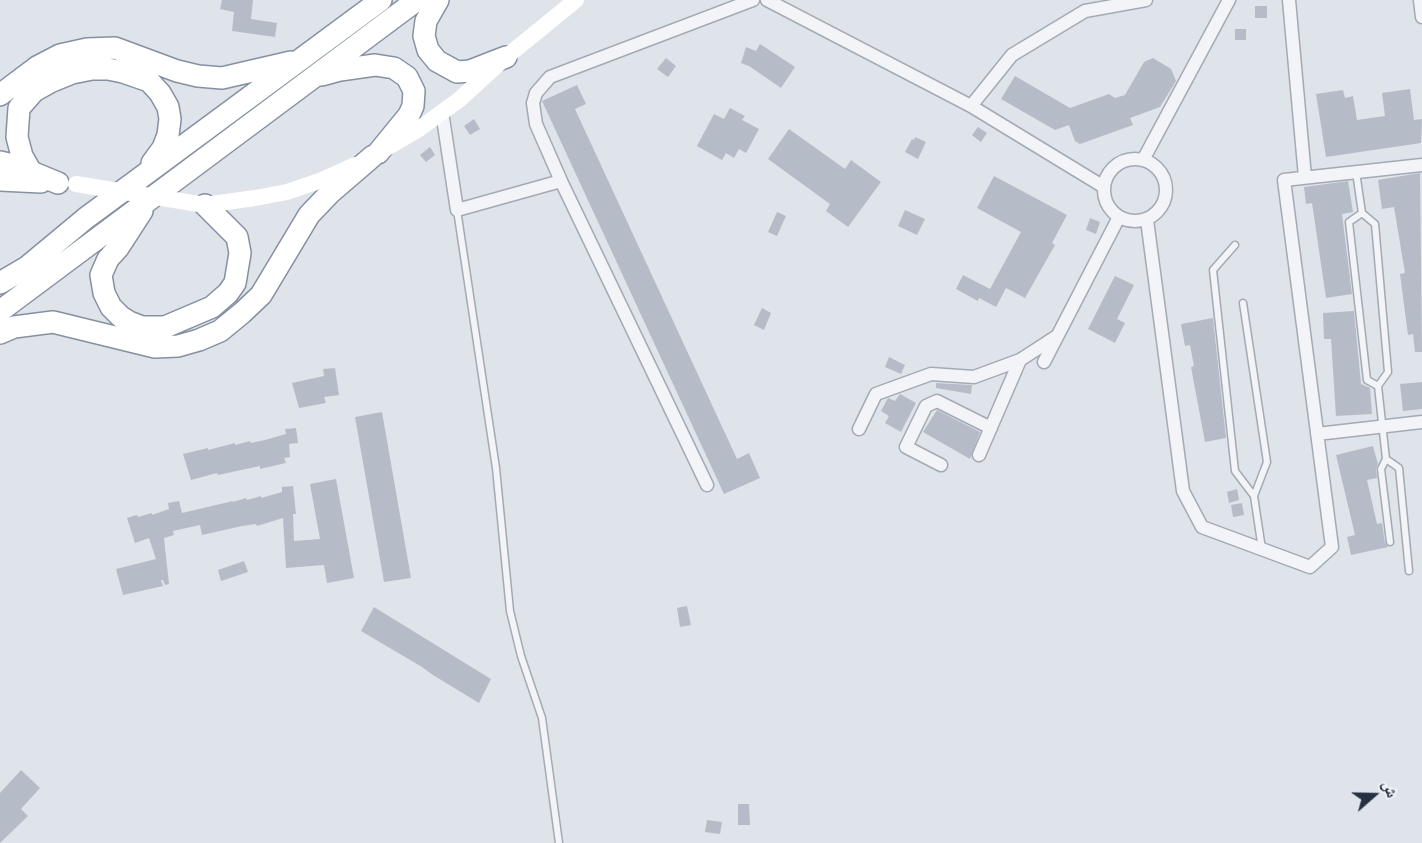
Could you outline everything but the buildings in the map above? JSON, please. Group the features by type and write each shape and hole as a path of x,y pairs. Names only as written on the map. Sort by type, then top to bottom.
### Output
{"highway":[{"path":"0,284 27,267 138,179 381,0"},
{"path":"0,311 417,0"},
{"path":"438,0 426,21 424,36 428,50 437,61 457,72 470,71 506,57"},
{"path":"0,95 37,67 52,59 87,49 115,48 177,71 222,78 300,60"},
{"path":"0,333 15,327 53,322 155,347 178,346 220,331 242,313 261,295 309,215 330,193 376,154 409,115 413,106 414,91 407,77 394,69 375,64 340,70 310,79"},
{"path":"31,172 22,156 16,137 19,108 34,91 50,82 82,71 108,69 149,81 168,106 170,119 168,135 163,148 138,179"},
{"path":"0,162 67,184"},
{"path":"0,175 67,184"},
{"path":"0,180 67,184"},
{"path":"149,200 118,248 108,259 101,275 104,293 111,307 121,317 142,327 165,327 212,307 228,293 235,283 240,253 237,237 205,205"},
{"path":"0,273 27,267"}],"main road":[{"path":"67,184 205,205 287,192 322,180 376,154 419,129 460,99 506,57 576,0"}],"street":[{"path":"707,485 561,181 533,114 533,103 536,93 550,77 753,0"},
{"path":"767,0 971,106 1104,187"},
{"path":"971,106 1012,55 1085,10 1146,0"},
{"path":"1143,160 1228,0"},
{"path":"1289,0 1305,177"},
{"path":"1420,0 1422,17"},
{"path":"442,112 457,210 561,181"},
{"path":"1133,159 1143,160 1159,170 1167,188 1166,198 1155,215 1147,220 1136,222 1119,217 1109,207 1104,187 1107,176 1113,168 1133,159"},
{"path":"1147,220 1183,491 1202,527 1310,567 1332,547 1284,180 1422,165"},
{"path":"1044,362 1119,217"},
{"path":"859,429 876,394 931,374 974,377 1020,360 1057,336"},
{"path":"979,455 1020,360"},
{"path":"941,465 906,447 926,406 937,401 991,428"},
{"path":"1317,434 1422,422"}],"lane":[{"path":"1356,171 1362,213 1375,224 1388,372 1378,386 1386,459 1381,469 1390,542"},
{"path":"457,210 496,468 510,611 521,656 542,718 559,843"},
{"path":"1362,213 1349,222 1367,380 1378,386"},
{"path":"1235,244 1213,270 1235,471 1254,496 1263,550"},
{"path":"1243,303 1267,462 1254,496"},
{"path":"1386,459 1399,468 1409,571"}]}
